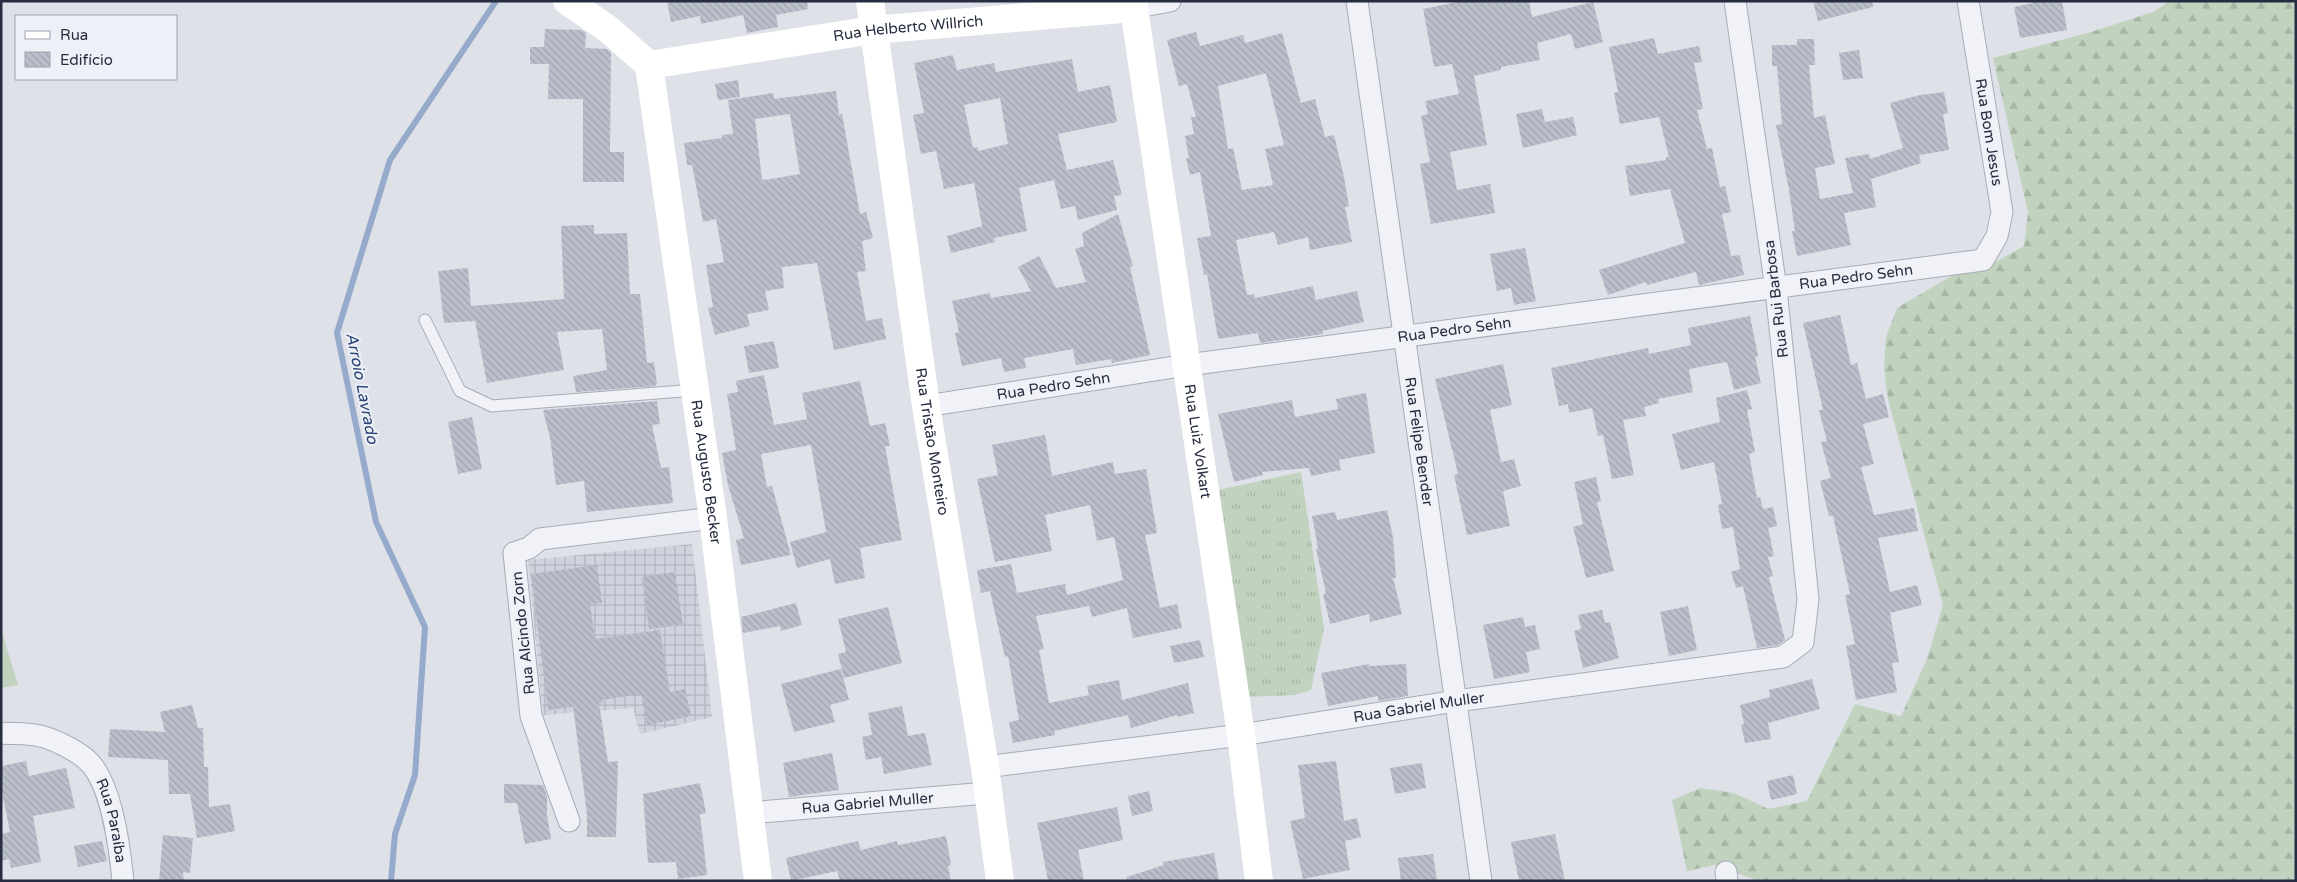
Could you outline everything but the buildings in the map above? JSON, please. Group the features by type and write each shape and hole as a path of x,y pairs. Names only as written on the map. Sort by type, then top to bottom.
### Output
{"street":[{"path":"567,1 608,29 649,65"},
{"name":"Rua Tristão Monteiro","path":"870,1 926,406 986,780 1000,881"},
{"name":"Rua Helberto Willrich","path":"649,65 873,30 1170,1"},
{"name":"Rua Felipe Bender","path":"1357,1 1481,881"},
{"name":"Rua Rui Barbosa","path":"1735,1 1776,289 1808,599"},
{"name":"Rua Bom Jesus","path":"1968,1 2002,212 1997,236 1983,260"},
{"name":"Rua Luiz Volkart","path":"1133,4 1241,735 1259,881"},
{"name":"Rua Augusto Becker","path":"649,65 713,518 758,881"},
{"name":"Rua Pedro Sehn","path":"926,406 1187,365 1776,289 1983,260"},
{"name":"Rua Alcindo Zorn","path":"570,820 532,716 514,553 528,548 540,539 713,518"},
{"name":"Rua Gabriel Muller","path":"749,814 986,780 1241,735 1456,701 1783,656 1803,642 1808,599"},
{"name":"Rua Paraíba","path":"1,733 39,736 61,744 90,763 107,794 120,848 123,881"}],"lane":[{"path":"425,320 460,391 492,406 695,390"}],"shaded area":[{"path":"692,544 712,717 640,734 633,708 543,715 528,560"}],"green space":[{"path":"2170,1 2296,1 2296,881 1759,881 1714,865 1687,871 1672,800 1701,788 1734,793 1768,809 1807,801 1855,704 1901,716 1927,659 1943,605 1888,399 1884,369 1886,337 1897,308 1958,272 1992,264 2024,246 2028,212 1993,58 2091,32 2153,12"},
{"path":"1301,472 1324,628 1311,690 1295,695 1244,697 1213,491"},
{"path":"1,629 18,685 1,688"}],"waterway":[{"name":"Arroio Lavrado","path":"391,881 395,834 415,775 425,627 376,522 337,333 390,160 496,1"}]}
